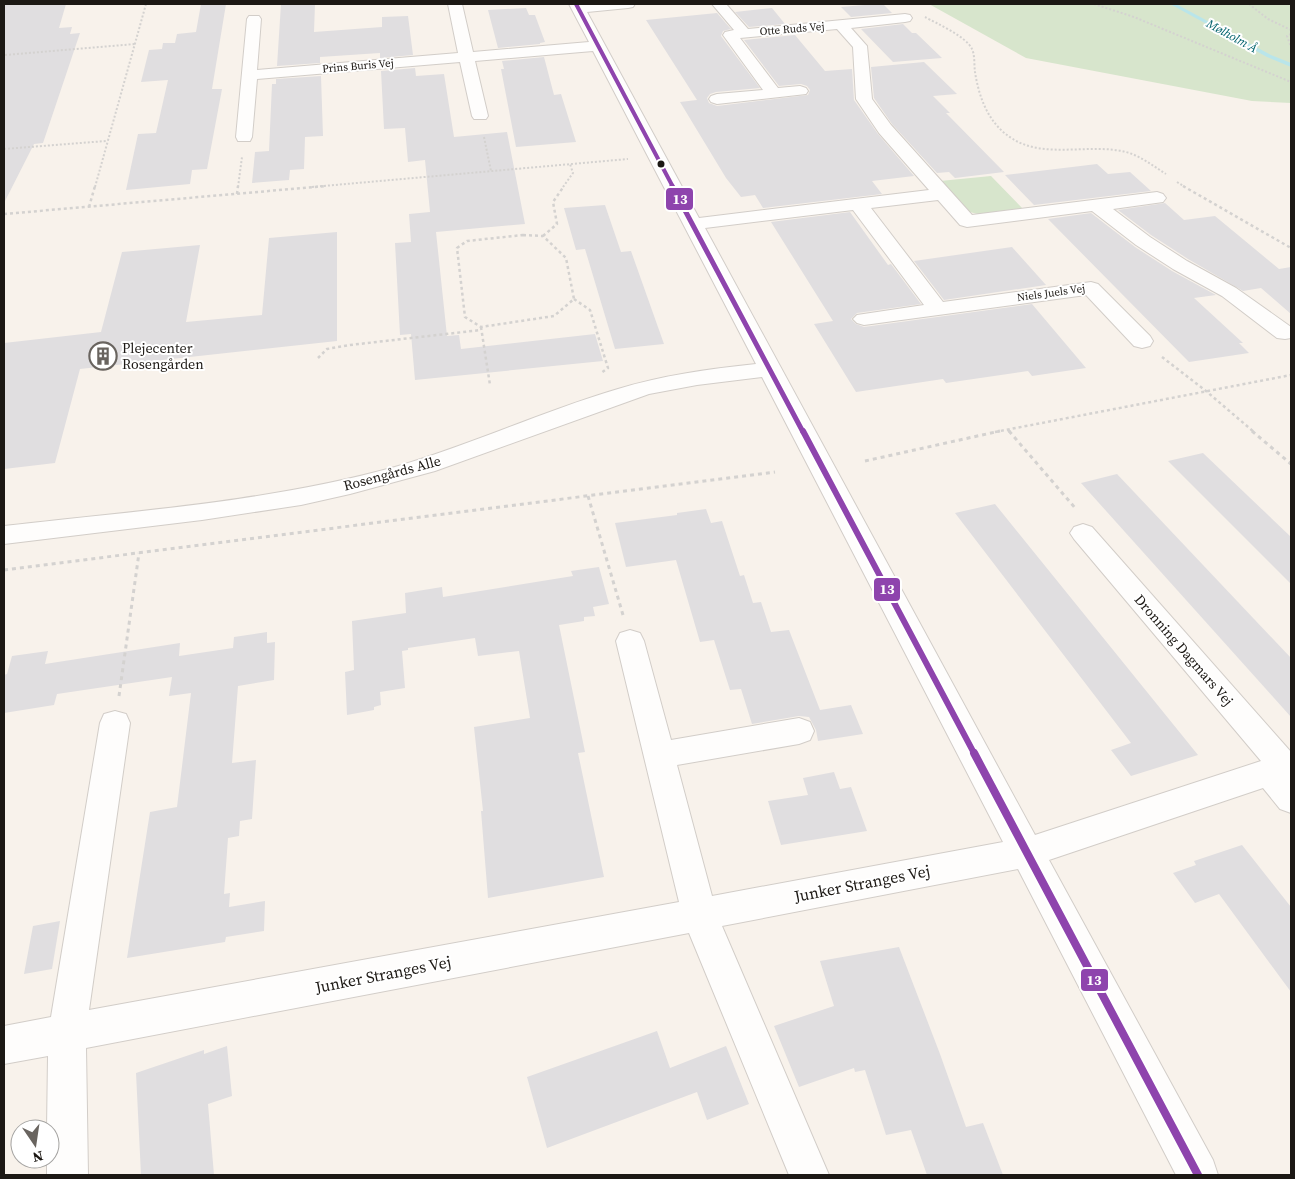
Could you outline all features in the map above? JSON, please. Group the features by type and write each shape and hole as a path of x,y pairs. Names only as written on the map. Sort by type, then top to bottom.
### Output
{"street":[{"path":"455,4 480,116"},
{"path":"628,4 577,6 1025,853 1198,1175"},
{"name":"Otte Ruds Vej","path":"719,4 744,33"},
{"name":"Otte Ruds Vej","path":"773,93 730,35 905,18"},
{"path":"244,137 251,75 254,19"},
{"name":"Otte Ruds Vej","path":"840,24 860,46 864,99 885,130 942,194"},
{"name":"Prins Buris Vej","path":"251,75 598,46"},
{"path":"717,99 800,91"},
{"path":"694,224 942,194 967,221 1157,198"},
{"path":"858,204 938,309"},
{"path":"1097,206 1172,268 1229,292 1285,333"},
{"name":"Niels Juels Vej","path":"864,319 1091,288 1142,341"},
{"name":"Rosengårds Alle","path":"4,535 235,506 313,493 397,474 464,454 626,394 678,380 769,370"},
{"name":"Dronning Dagmars Vej","path":"1083,533 1282,768 1291,799"},
{"path":"630,641 699,914 809,1175"},
{"path":"67,1175 67,1033 115,723"},
{"path":"659,754 799,731"},
{"path":"1025,853 1282,768"},
{"name":"Junker Stranges Vej","path":"4,1045 1025,853"}],"path":[{"path":"89,206 146,4"},
{"path":"1094,4 1134,17 1291,82"},
{"path":"1249,4 1268,20 1291,30"},
{"path":"921,14 960,38 972,48 974,76 982,101 994,122 1008,137 1029,146 1112,150 1139,157 1194,192 1291,248"},
{"path":"1291,34 1287,36 1291,46"},
{"path":"5,55 135,44"},
{"path":"480,116 491,171"},
{"path":"237,194 244,137"},
{"path":"4,149 106,141"},
{"path":"4,214 658,156"},
{"path":"543,236 557,224 553,202 573,173 570,164"},
{"path":"490,385 481,329 465,318 457,248 467,241 523,235 543,236 566,258 574,299 590,310 608,368 600,373"},
{"path":"318,358 327,349 481,329 554,316 574,299"},
{"path":"1142,341 1206,391 1291,464"},
{"path":"866,461 1008,430 1291,376"},
{"path":"1008,430 1088,524 1083,533"},
{"path":"4,570 775,472"},
{"path":"588,496 630,641"},
{"path":"115,723 139,553"}],"green space":[{"path":"929,4 1291,4 1291,103 1252,101 1026,58"},
{"path":"991,176 1024,210 993,214 969,212 957,203 940,181"}],"building":[{"path":"4,4 66,4 59,28 72,27 70,34 80,33 43,143 34,144 4,203"},
{"path":"201,4 226,4 212,89 222,89 207,169 192,170 190,184 126,190 138,134 156,133 168,80 141,82 149,50 162,49 163,43 175,43 177,34 196,32"},
{"path":"281,4 315,4 314,32 382,27 382,17 408,16 413,55 380,58 380,53 320,57 320,63 277,66"},
{"path":"883,4 892,13 851,17 841,7"},
{"path":"526,8 529,15 535,15 545,42 498,48 488,10"},
{"path":"772,8 785,24 749,27 735,12"},
{"path":"717,13 731,29 723,31 721,36 760,88 716,92 710,94 707,98 709,103 717,106 808,95 810,90 807,86 801,84 779,86 744,40 795,35 825,71 852,69 854,100 878,134 914,176 872,181 882,194 763,208 755,195 741,197 726,178 680,102 697,100 646,20"},
{"path":"903,24 912,33 916,33 942,58 893,62 861,29"},
{"path":"544,57 554,95 561,94 576,142 516,147 501,69 504,69 502,61"},
{"path":"924,62 957,94 933,96 950,113 946,113 1004,172 955,178 949,172 937,173 892,124 874,98 871,67"},
{"path":"415,68 416,76 444,74 454,137 507,132 525,224 436,232 447,336 459,335 461,349 595,334 603,361 415,380 411,334 400,335 395,243 411,242 409,214 430,212 425,160 408,162 405,128 384,129 381,71"},
{"path":"321,76 323,136 305,137 304,169 290,170 289,180 252,183 255,152 269,151 272,84 276,84 276,79"},
{"path":"1097,164 1108,174 1130,172 1151,191 1034,205 1005,175"},
{"path":"1165,203 1184,220 1215,216 1279,269 1291,267 1291,314 1261,288 1243,291 1188,259 1151,235 1118,210"},
{"path":"605,205 621,252 631,251 664,344 615,349 585,249 576,250 564,208"},
{"path":"850,212 888,265 891,264 921,304 857,313 851,319 856,324 864,327 1032,304 1086,368 1032,376 1028,371 946,383 943,379 856,392 814,324 833,321 771,222"},
{"path":"1091,213 1135,247 1172,271 1216,295 1194,298 1243,343 1239,343 1249,353 1189,362 1048,219"},
{"name":"Plejecenter Rosengården","path":"337,232 337,341 80,369 55,463 4,469 4,343 101,332 122,252 200,245 186,322 262,315 269,238"},
{"path":"1012,247 1046,285 944,300 914,261"},
{"path":"1203,453 1291,537 1291,584 1168,461"},
{"path":"1117,474 1291,658 1291,717 1081,483"},
{"path":"995,504 1198,755 1131,776 1111,750 1131,743 955,513"},
{"path":"706,509 711,523 722,521 740,576 744,575 753,603 761,602 771,632 789,630 820,710 851,705 863,734 818,741 816,730 809,717 799,716 752,724 741,689 730,690 714,640 700,642 676,560 626,567 615,523 677,515 677,513"},
{"path":"599,567 609,604 593,607 595,616 584,617 584,621 559,625 585,752 578,753 604,877 488,898 481,811 483,811 474,727 530,718 519,651 478,656 475,638 408,648 408,650 402,651 405,688 380,692 381,705 374,707 374,710 347,715 345,672 354,670 352,621 406,613 405,593 442,587 443,597 573,576 571,571"},
{"path":"267,632 267,643 275,642 274,680 238,686 232,763 256,760 252,819 240,821 239,836 228,838 224,894 230,893 229,907 265,901 264,931 226,937 225,942 127,958 150,812 177,807 191,693 169,696 172,677 57,694 54,705 4,713 4,675 7,674 12,656 48,651 45,664 180,643 179,656 233,648 234,637"},
{"path":"834,772 840,789 851,787 867,831 781,845 768,801 808,795 803,778"},
{"path":"1242,845 1291,907 1291,992 1219,894 1195,903 1173,873 1196,865 1194,861"},
{"path":"60,921 52,969 24,974 33,926"},
{"path":"899,947 966,1127 983,1123 1003,1175 927,1175 911,1130 886,1135 865,1070 855,1072 854,1068 799,1087 774,1026 834,1006 820,961"},
{"path":"657,1031 670,1068 726,1046 749,1104 707,1120 697,1092 547,1148 527,1077"},
{"path":"227,1046 232,1096 208,1104 214,1175 141,1175 136,1073 204,1050 204,1054"}],"waterway":[{"name":"Mølholm Å","path":"1173,4 1269,56 1291,65"}],"transit line":[{"name":"13","path":"576,4 1198,1175"}],"place":[{"name":"Plejecenter Rosengården","path":"103,356"}]}
